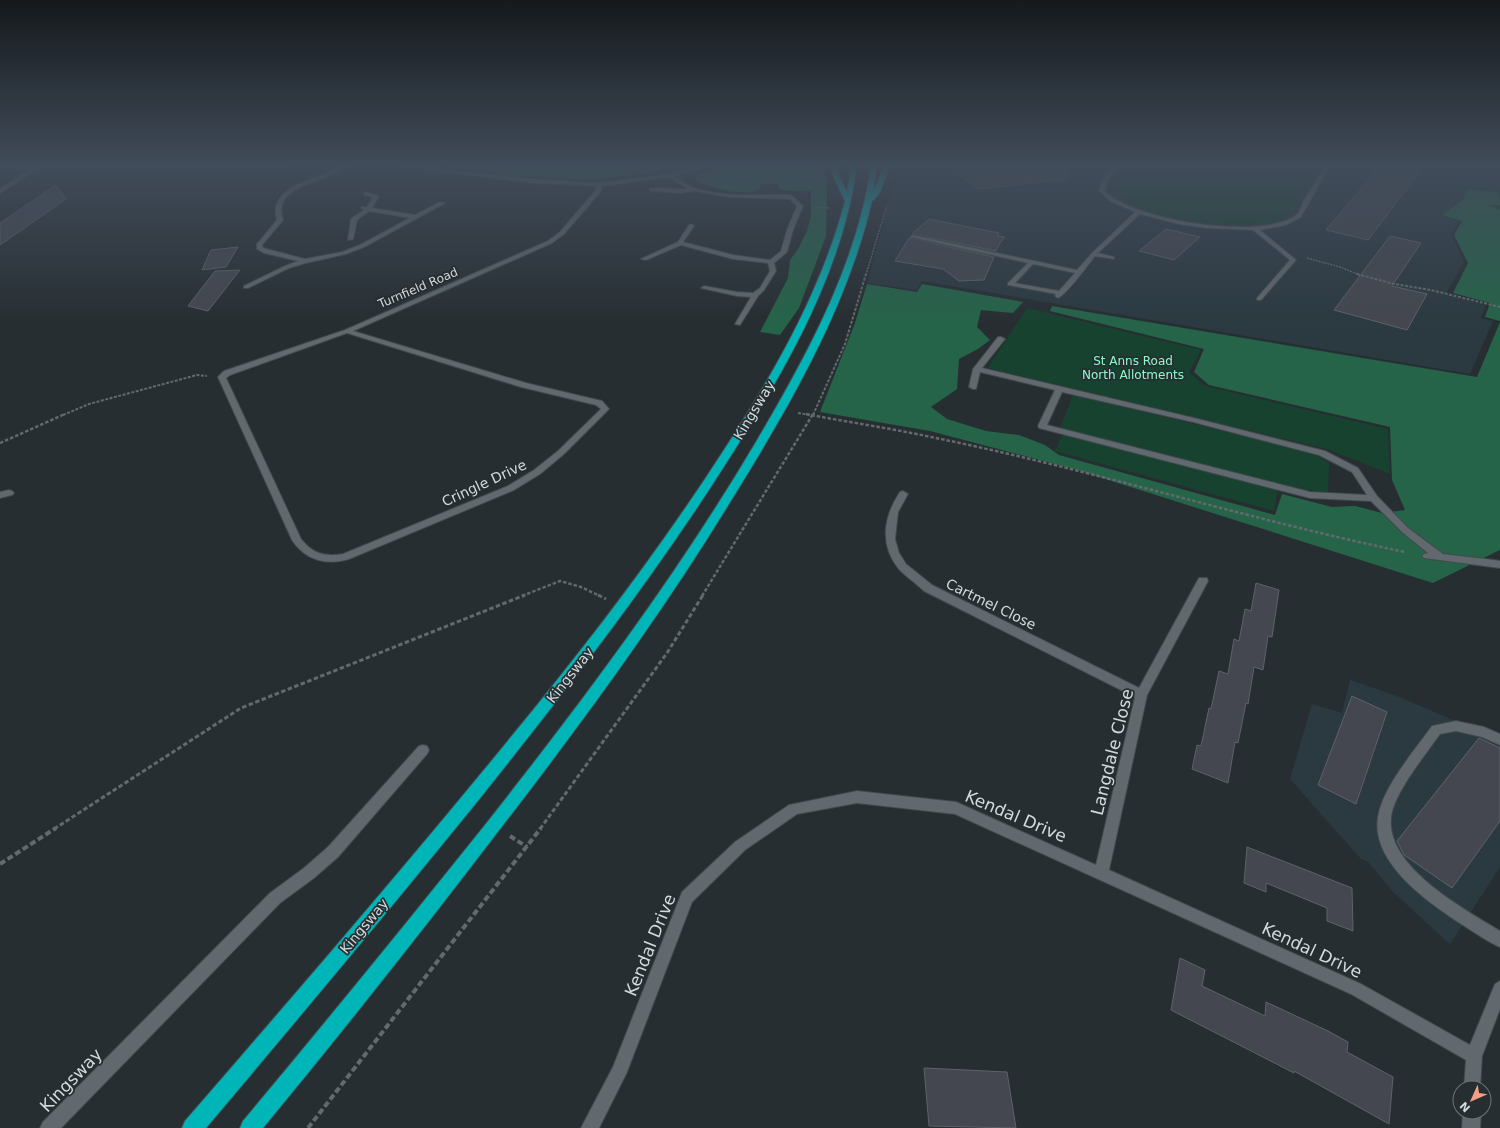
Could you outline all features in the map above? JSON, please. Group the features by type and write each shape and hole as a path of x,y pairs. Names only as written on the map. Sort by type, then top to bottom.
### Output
{"highway":[{"name":"Kingsway","path":"192,1128 303,1000 416,864 546,706 623,607 683,522 759,403 783,361 811,304 833,252 843,219"},
{"name":"Kingsway","path":"250,1128 331,1031 574,721 647,620 704,537 748,466 807,359 854,254 864,219"}],"street":[{"path":"280,219 280,220 258,245 260,249 266,252 305,261"},
{"path":"350,239 354,219"},
{"path":"246,286 274,272 305,261 344,253 362,246 412,219"},
{"name":"Turnfield Road","path":"222,377 228,373 347,331 554,240 574,219"},
{"path":"680,243 733,257 771,262 780,258 786,248 795,219"},
{"path":"1032,262 1010,284 1060,295 1094,254 1131,219"},
{"path":"1165,219 1182,223 1219,228 1255,229 1283,225 1294,219"},
{"path":"644,259 680,243 691,226"},
{"path":"1255,229 1292,260 1259,298"},
{"path":"913,237 1080,272"},
{"path":"1094,254 1112,258"},
{"path":"738,324 755,295 762,289 773,270 771,262"},
{"path":"704,288 737,294 755,295"},
{"name":"Cringle Drive","path":"222,377 297,540 307,553 326,558 345,557 511,488 548,464 605,409 599,404 524,385 347,331"},
{"path":"973,387 978,369 1001,339"},
{"path":"978,369 1194,420 1322,453 1355,470 1374,498 1405,530 1440,557"},
{"path":"1059,389 1042,426 1310,495 1374,498"},
{"name":"Cartmel Close","path":"903,494 893,512 890,539 894,553 902,566 928,588 1141,695"},
{"path":"1427,556 1500,565"},
{"name":"Langdale Close","path":"1101,873 1141,695 1203,581"},
{"path":"1500,740 1484,732 1456,726 1436,730 1418,754 1388,803 1384,818 1384,834 1389,850 1407,872 1446,906 1500,940"},
{"name":"Kingsway","path":"49,1128 275,898 309,873 333,852 423,750"},
{"name":"Kendal Drive","path":"590,1128 618,1072 687,897 740,846 794,809 857,797 956,808 1356,990 1474,1056"},
{"path":"1472,1080 1474,1056 1500,989"}],"path":[{"path":"308,1128 526,847 667,653 814,415 845,344 883,219"},
{"path":"1292,260 1304,258 1310,259 1340,267 1352,273 1387,282 1431,290 1500,307"},
{"path":"0,443 89,404 197,375 222,377"},
{"path":"814,415 931,437 1054,466 1336,538 1427,556"},
{"path":"0,864 241,708 560,582 581,587 623,607"}],"shaded area":[{"path":"885,219 1452,219 1460,221 1451,234 1464,262 1446,294 1486,305 1481,318 1493,321 1470,374 922,281 917,290 867,283"},
{"path":"1350,680 1397,696 1460,723 1470,723 1500,734 1500,867 1450,944 1392,891 1368,862 1361,859 1290,779 1312,704 1342,713"}],"green space":[{"path":"810,219 826,219 826,236 799,308 780,335 760,332 788,278 790,260 798,249 807,231"},
{"path":"1185,219 1281,219 1269,223 1247,225 1221,224"},
{"path":"1454,219 1500,219 1500,321 1485,317 1490,303 1453,293 1468,263 1454,235 1462,221"},
{"path":"1495,219 1500,219 1500,229"},
{"path":"867,284 917,292 922,284 1023,302 1013,313 981,310 977,327 990,340 978,349 959,359 957,389 931,407 947,419 986,431 1019,435 1045,445 1059,455 1275,515 1282,494 1332,507 1355,506 1382,513 1405,510 1392,480 1390,427 1209,385 1194,372 1204,349 1050,311 1052,306 1477,377 1500,322 1500,550 1433,583 1074,469 930,431 820,412 855,323"},
{"name":"St Anns Road North Allotments","path":"1027,308 1201,350 1189,372 1205,386 1388,429 1390,474 1327,449 988,368"},
{"name":"St Anns Road North Allotments","path":"1073,395 1310,452 1329,463 1328,492 1298,490 1060,428"},
{"path":"1064,432 1278,487 1274,511 1055,451"}],"building":[{"path":"6,219 38,219 0,245 0,223"},
{"path":"929,219 999,233 997,236 1005,237 996,251 912,234"},
{"path":"1336,219 1384,219 1368,240 1326,230"},
{"path":"1166,229 1200,237 1174,260 1139,251"},
{"path":"1390,236 1421,243 1392,286 1427,294 1407,330 1334,310"},
{"path":"909,238 994,257 984,280 959,281 943,269 895,261"},
{"path":"238,247 226,267 202,270 211,250"},
{"path":"240,270 208,311 188,306 215,271"},
{"path":"1256,583 1279,590 1272,637 1268,636 1263,670 1254,667 1248,704 1246,703 1238,743 1235,742 1228,783 1192,769 1197,745 1201,746 1219,671 1228,674 1234,639 1239,641 1245,609 1251,611"},
{"path":"1352,696 1387,712 1356,804 1318,785"},
{"path":"1479,738 1500,748 1500,821 1452,888 1404,855 1397,841"},
{"path":"1247,847 1352,888 1353,931 1327,921 1327,908 1266,883 1266,892 1244,883"},
{"path":"1180,958 1205,970 1202,986 1265,1016 1266,1002 1328,1031 1348,1042 1347,1052 1393,1077 1389,1124 1294,1071 1294,1073 1171,1010"},
{"path":"924,1068 1007,1072 1016,1128 929,1126"}]}
